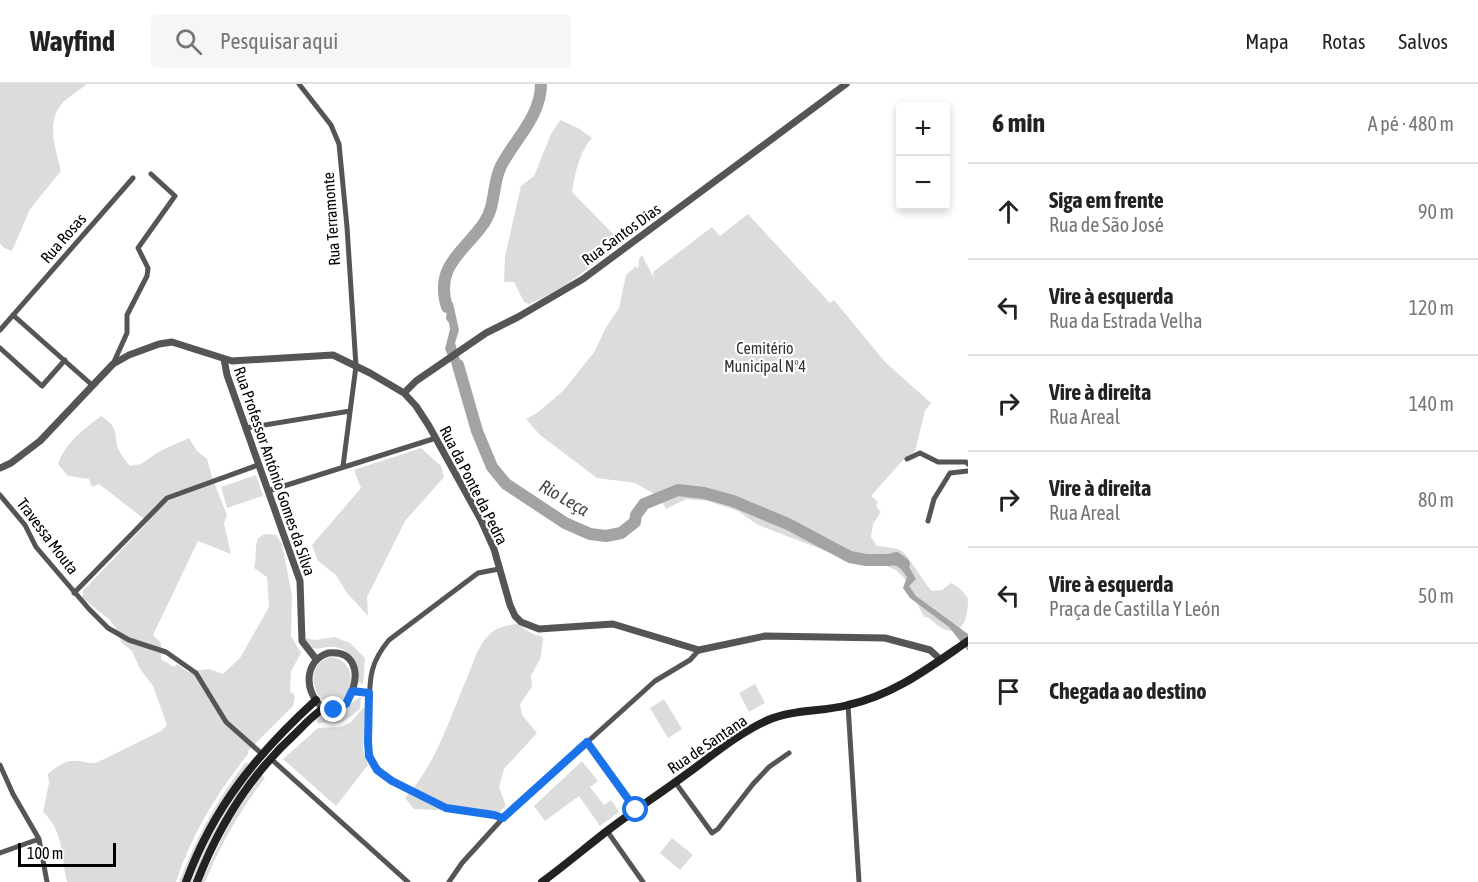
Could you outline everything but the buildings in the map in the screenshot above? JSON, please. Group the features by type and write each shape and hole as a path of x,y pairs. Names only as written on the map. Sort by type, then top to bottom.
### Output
{"main road":[{"name":"Rua de Santana","path":"542,882 607,831 738,737 770,720 802,711 848,705 893,690 968,641"},
{"path":"186,882 215,819 234,790 261,753 316,700"},
{"path":"197,882 225,822 244,792 270,758 324,708"}],"street":[{"name":"Rua Terramonte","path":"298,84 331,125 339,144 356,366 343,466"},
{"name":"Rua Santos Dias","path":"404,393 425,375 486,333 583,279 846,84"},
{"path":"113,364 127,333 127,315 147,276 148,268 138,248 175,196 151,174"},
{"name":"Rua Rosas","path":"0,330 133,178"},
{"path":"13,315 93,385"},
{"name":"Rua da Ponte da Pedra","path":"0,468 11,463 40,441 113,364 129,355 159,344 172,342 224,359 245,361 333,355 404,393 416,406 481,520 494,549 515,616 529,626 539,629 613,624 699,650 765,636 885,638 930,650 941,660"},
{"path":"0,348 42,386 65,360"},
{"name":"Rua Professor António Gomes da Silva","path":"224,359 227,375 300,581 302,641 316,658"},
{"path":"246,428 350,411"},
{"path":"268,491 436,438"},
{"path":"908,459 920,453 938,462 966,462 968,464"},
{"path":"74,593 167,498 258,465"},
{"path":"928,521 934,499 950,473 968,471"},
{"name":"Travessa Mouta","path":"0,495 25,525 36,547 74,593 108,628 129,640 165,652 196,673 226,722 261,753"},
{"path":"499,569 478,573 389,640 380,651 373,663 369,693 368,742 369,756 377,770 392,781 446,808 503,818"},
{"path":"449,882 462,863 503,818 656,681 690,660 699,650"},
{"path":"332,652 348,658 355,674 352,691 350,699 342,707 334,710 324,708 316,700 309,679 310,669 316,658 332,652"},
{"path":"352,691 369,693"},
{"path":"848,705 859,882"},
{"path":"587,742 636,810"},
{"path":"675,782 712,833 718,829 769,767 789,753"},
{"path":"270,758 408,882"},
{"path":"0,765 22,812 39,839 47,882"},
{"path":"607,831 643,882"},
{"path":"0,853 39,839"}],"green space":[{"path":"0,84 87,84 66,99 56,112 53,129 61,171 30,209 12,251 4,248 0,243"},
{"path":"560,120 578,128 592,138 581,157 572,192 614,235 616,245 553,293 529,304 524,302 514,282 504,283 505,256 521,186 534,176 551,134"},
{"name":"Cemitério Municipal Nº4","path":"748,214 830,303 834,300 886,363 931,403 925,411 915,451 903,460 871,496 878,502 876,506 881,512 873,524 871,537 877,546 902,551 932,591 942,590 951,583 963,592 968,599 967,611 964,622 957,630 946,630 924,617 904,578 896,570 869,559 853,560 834,554 758,525 738,511 708,501 686,499 666,509 658,496 635,483 597,478 540,435 526,419 537,413 563,391 595,351 605,329 619,308 626,275 636,266 638,269 642,255 654,278 653,272 712,227 720,236"},
{"path":"101,416 115,430 118,448 130,466 141,464 160,451 189,438 197,451 207,459 227,515 224,523 231,554 198,541 153,635 161,643 161,659 174,667 177,664 188,672 209,669 223,674 240,658 269,607 267,577 254,568 258,538 265,534 276,535 282,544 292,596 291,636 301,653 291,671 290,693 292,692 295,696 293,706 248,751 226,784 197,831 176,882 67,882 61,844 55,827 43,812 49,783 48,774 56,767 74,761 98,762 161,731 167,725 153,686 140,669 132,651 121,642 118,631 109,619 82,598 83,591 148,522 99,484 92,487 89,479 68,476 58,464 70,443"},
{"path":"421,448 441,466 444,477 405,521 367,597 368,616 347,593 336,575 318,561 312,545 361,488 354,470"},
{"path":"256,475 263,496 227,508 221,487"},
{"path":"517,624 543,637 541,657 531,676 532,687 520,704 522,715 537,733 504,769 499,787 506,806 496,815 483,817 452,808 414,809 405,798 416,785 433,756 479,648 494,631"},
{"path":"335,637 350,643 365,658 363,685 358,681 356,663 345,650 333,647 314,648 304,638 315,640"},
{"path":"331,657 341,660 347,666 351,682 344,698 330,706 324,702 315,689 314,673 322,661"},
{"path":"755,684 765,703 749,712 739,693"},
{"path":"361,697 360,709 345,720 338,723 319,724 315,719 325,714 342,711"},
{"path":"664,699 682,729 668,738 650,708"},
{"path":"363,708 365,712 363,750 368,765 336,806 283,759 318,728 341,727 351,722"},
{"path":"582,761 598,781 590,787 604,805 611,800 619,812 600,826 579,796 545,821 534,806"},
{"path":"246,762 249,764 220,806 196,850 183,882 179,882 208,819"},
{"path":"254,768 256,770 217,829 191,882 218,823"},
{"path":"262,775 265,778 247,802 232,828 205,882 201,882 231,819"},
{"path":"672,838 693,855 680,870 660,853"}],"shaded area":[{"path":"444,292 447,300 453,303 459,330 455,343 465,376 459,380 445,349 450,329 446,319 447,309 440,304 439,294"},
{"path":"890,555 902,555 916,579 909,586 916,596 968,634 968,651 949,627 910,598 903,588 907,577 898,565 893,566"}],"waterway":[{"name":"Rio Leça","path":"447,307 444,281 448,270 453,260 488,216 498,173 537,107 541,84"},
{"name":"Rio Leça","path":"458,365 477,431 492,467 506,484 565,523 590,534 606,536 621,533 635,522 636,515 644,504 678,490 704,493 733,501 788,524 850,557 866,560 896,558 904,564"}],"route":[{"path":"334,710 346,704 352,691 369,693 369,756 376,769 392,781 446,808 503,818 587,742 636,810"}]}
